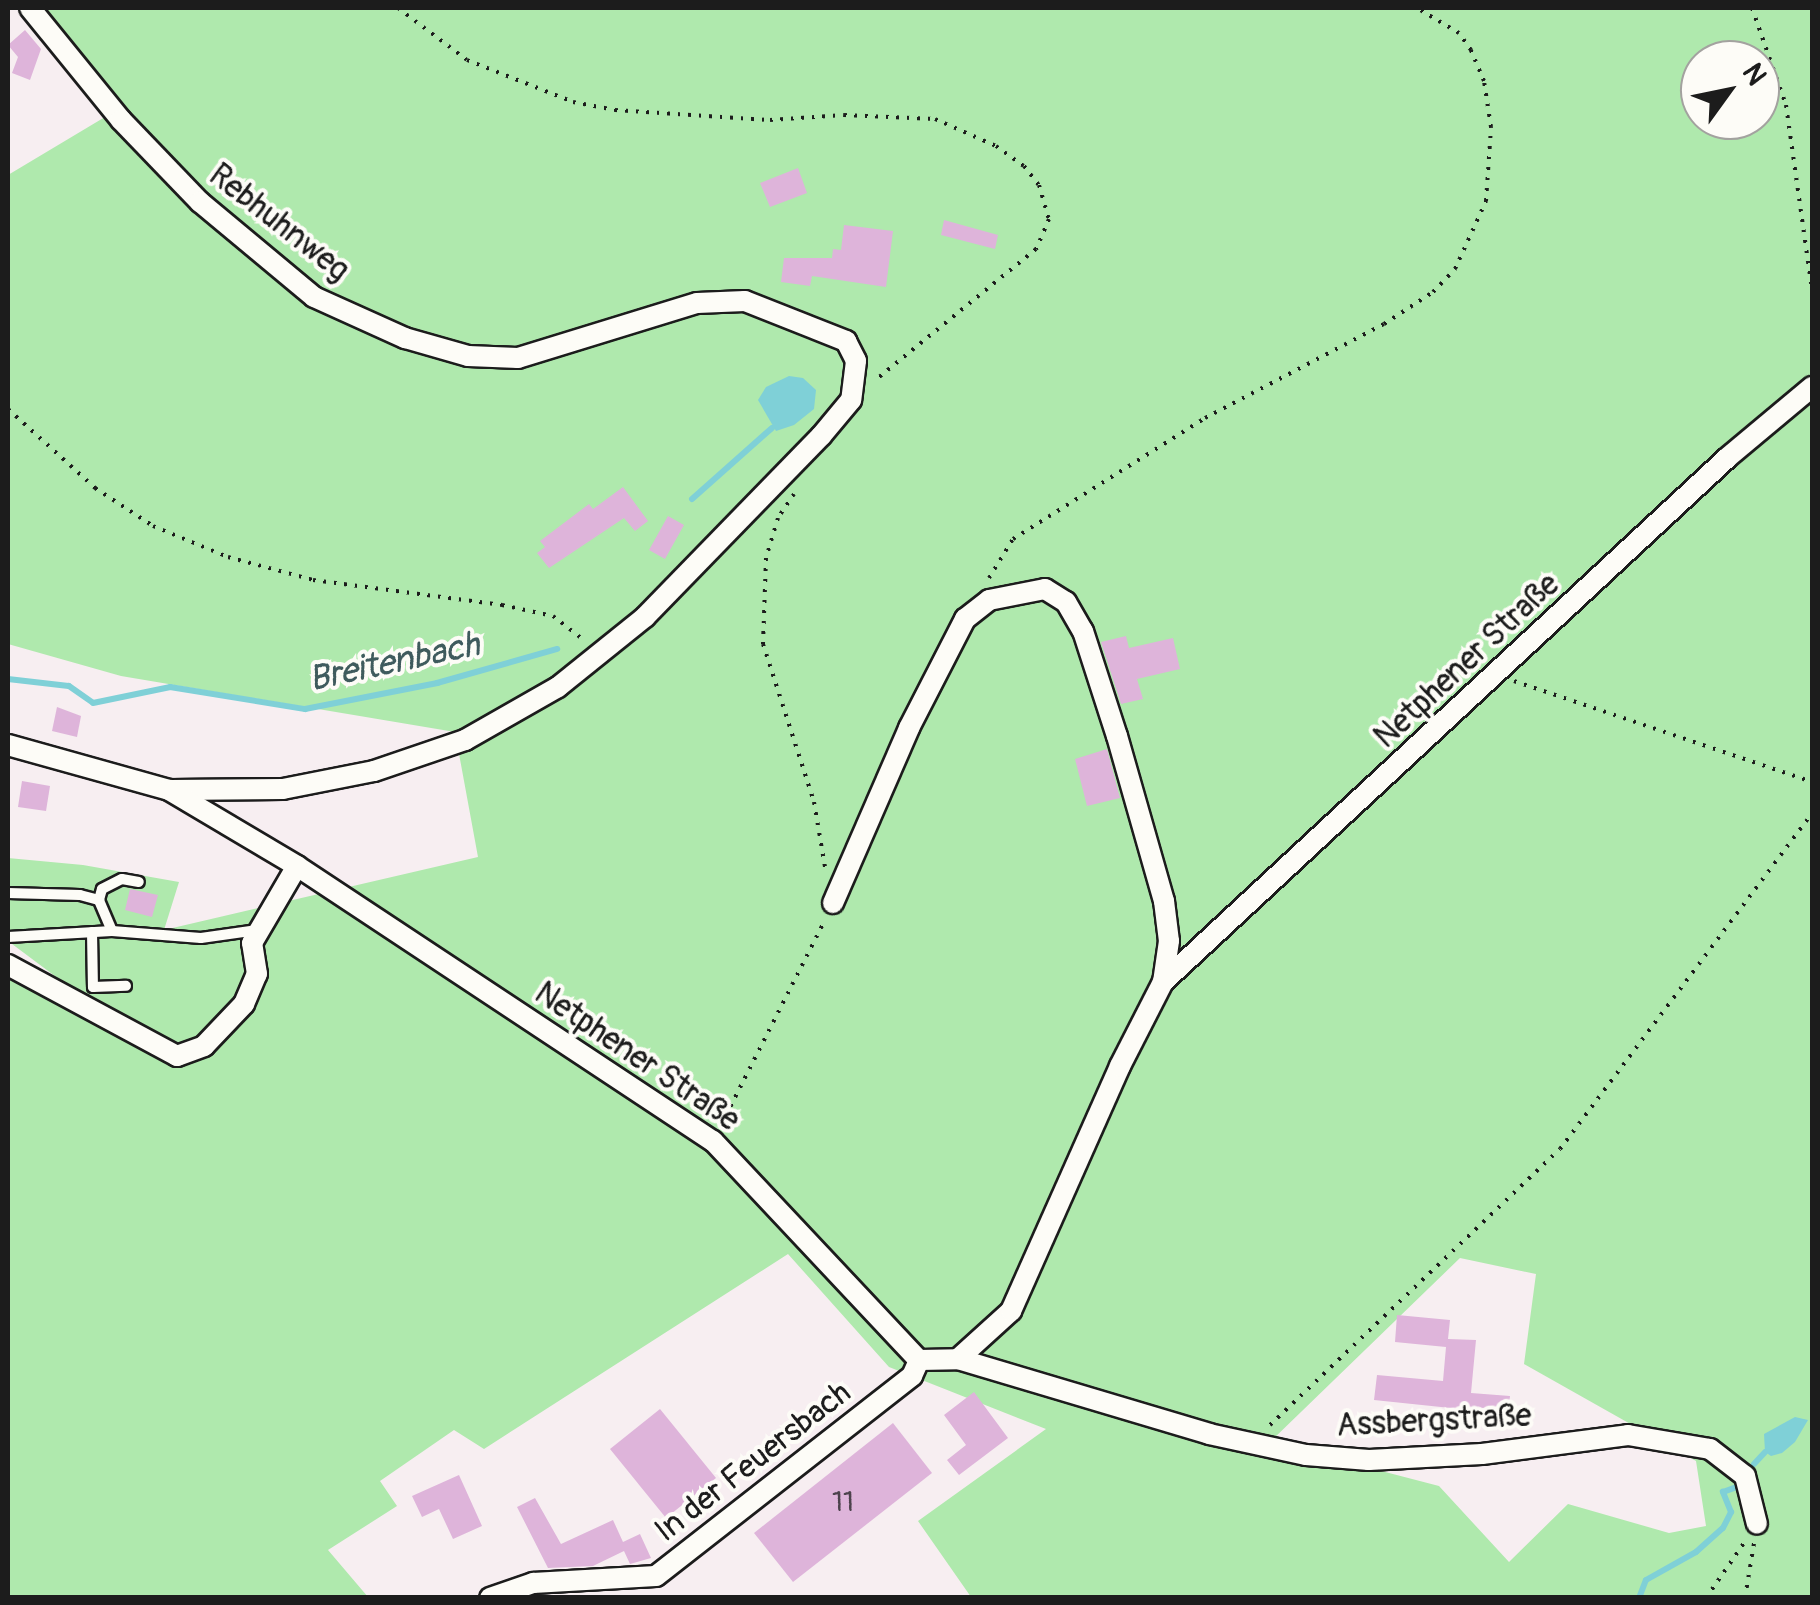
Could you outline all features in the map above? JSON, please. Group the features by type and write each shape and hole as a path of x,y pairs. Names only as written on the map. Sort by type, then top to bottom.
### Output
{"street":[{"name":"Rebhuhnweg","path":"30,8 122,120 200,202 314,297 405,338 468,356 518,358 696,303 745,302 846,341 856,360 852,400"},
{"name":"Netphener Straße","path":"1163,982 1727,458 1812,387"},
{"path":"169,790 283,789 374,772 465,740 558,687 645,617 852,400"},
{"name":"Netphener Straße","path":"834,903 909,728 965,618 989,600 1045,590 1066,602 1083,631 1117,736 1164,901 1169,942 1163,982 1120,1066 1011,1311 958,1360"},
{"name":"Netphener Straße","path":"8,745 169,790 297,866 713,1141 918,1360"},
{"path":"8,965 177,1056 204,1046 244,1004 257,974 252,944 297,866"},
{"path":"918,1360 958,1360"},
{"name":"In der Feuersbach","path":"490,1598 532,1583 656,1576 912,1376 918,1360"},
{"name":"Assbergstraße","path":"958,1360 1209,1434 1306,1454 1368,1460 1482,1454 1628,1435 1710,1449 1745,1476 1757,1524"}],"lane":[{"path":"112,931 99,900 102,889 112,882 139,882"},
{"path":"8,893 99,900"},
{"path":"8,937 112,931 201,938 258,930"},
{"path":"92,932 93,986 126,986"}],"path":[{"path":"398,8 467,60 573,102 614,110 770,120 844,115 936,120 996,146 1024,166 1039,185 1049,219 1036,249 852,400"},
{"path":"984,587 1013,539 1205,418 1384,324 1433,292 1455,270 1486,200 1492,127 1484,81 1472,50 1459,33 1417,8"},
{"path":"1752,8 1786,105 1812,289"},
{"path":"8,408 95,488 153,526 228,557 313,580 502,605 553,616 601,652"},
{"path":"713,1141 834,903 818,845 814,802 763,644 766,558 778,518 803,480"},
{"path":"1494,674 1812,782"},
{"path":"1252,1442 1560,1150 1812,812"},
{"path":"1706,1598 1757,1524"},
{"path":"1745,1598 1757,1524"}],"green space":[{"path":"25,8 1812,8 1812,1597 971,1597 918,1521 1046,1429 889,1367 788,1254 484,1449 454,1430 380,1481 397,1506 328,1550 368,1597 8,1597 8,975 158,1053 8,941 8,858 83,865 179,882 164,930 478,857 455,732 121,676 8,644 8,175 105,117","holes":["1460,1258 1536,1274 1524,1364 1696,1461 1706,1526 1669,1533 1568,1504 1509,1562 1439,1486 1270,1442"]}],"water":[{"path":"789,376 803,378 816,390 814,409 794,425 776,431 758,400 766,387"},
{"path":"1795,1417 1808,1420 1795,1442 1782,1453 1771,1456 1765,1452 1764,1434"}],"building":[{"path":"25,30 41,49 30,80 12,73 18,57 8,45"},
{"path":"798,168 807,193 770,207 760,183"},
{"path":"944,220 998,235 995,249 941,235"},
{"path":"844,225 893,231 886,287 812,276 810,286 781,282 784,258 832,258 833,249 841,250"},
{"path":"623,487 648,521 635,531 624,518 549,568 537,553 545,547 540,541 589,504 593,509"},
{"path":"668,516 684,525 665,559 649,550"},
{"path":"1126,636 1129,648 1173,638 1180,669 1137,679 1143,699 1121,704 1101,642"},
{"path":"57,707 81,716 77,737 52,731"},
{"path":"1107,749 1120,798 1087,806 1075,759"},
{"path":"22,781 50,786 46,811 18,807"},
{"path":"130,889 158,895 152,917 125,910"},
{"path":"1397,1315 1450,1320 1448,1339 1476,1340 1471,1393 1510,1396 1508,1414 1374,1400 1377,1375 1443,1381 1446,1347 1395,1342"},
{"path":"974,1392 1008,1438 959,1475 947,1460 966,1445 944,1415"},
{"path":"660,1409 716,1478 666,1518 610,1449"},
{"path":"893,1423 932,1473 793,1582 754,1533"},
{"path":"459,1475 482,1526 453,1539 439,1509 422,1517 412,1496"},
{"path":"535,1498 561,1544 613,1520 623,1542 640,1534 651,1558 630,1564 624,1551 593,1566 548,1568 517,1507"}],"waterway":[{"name":"Breitenbach","path":"692,499 772,428"},
{"name":"Breitenbach","path":"8,679 69,686 93,703 170,687 305,709 437,683 557,649"},
{"path":"1754,1464 1765,1452"},
{"path":"1639,1598 1646,1580 1696,1552 1723,1528 1731,1512 1723,1492 1734,1488"}]}
